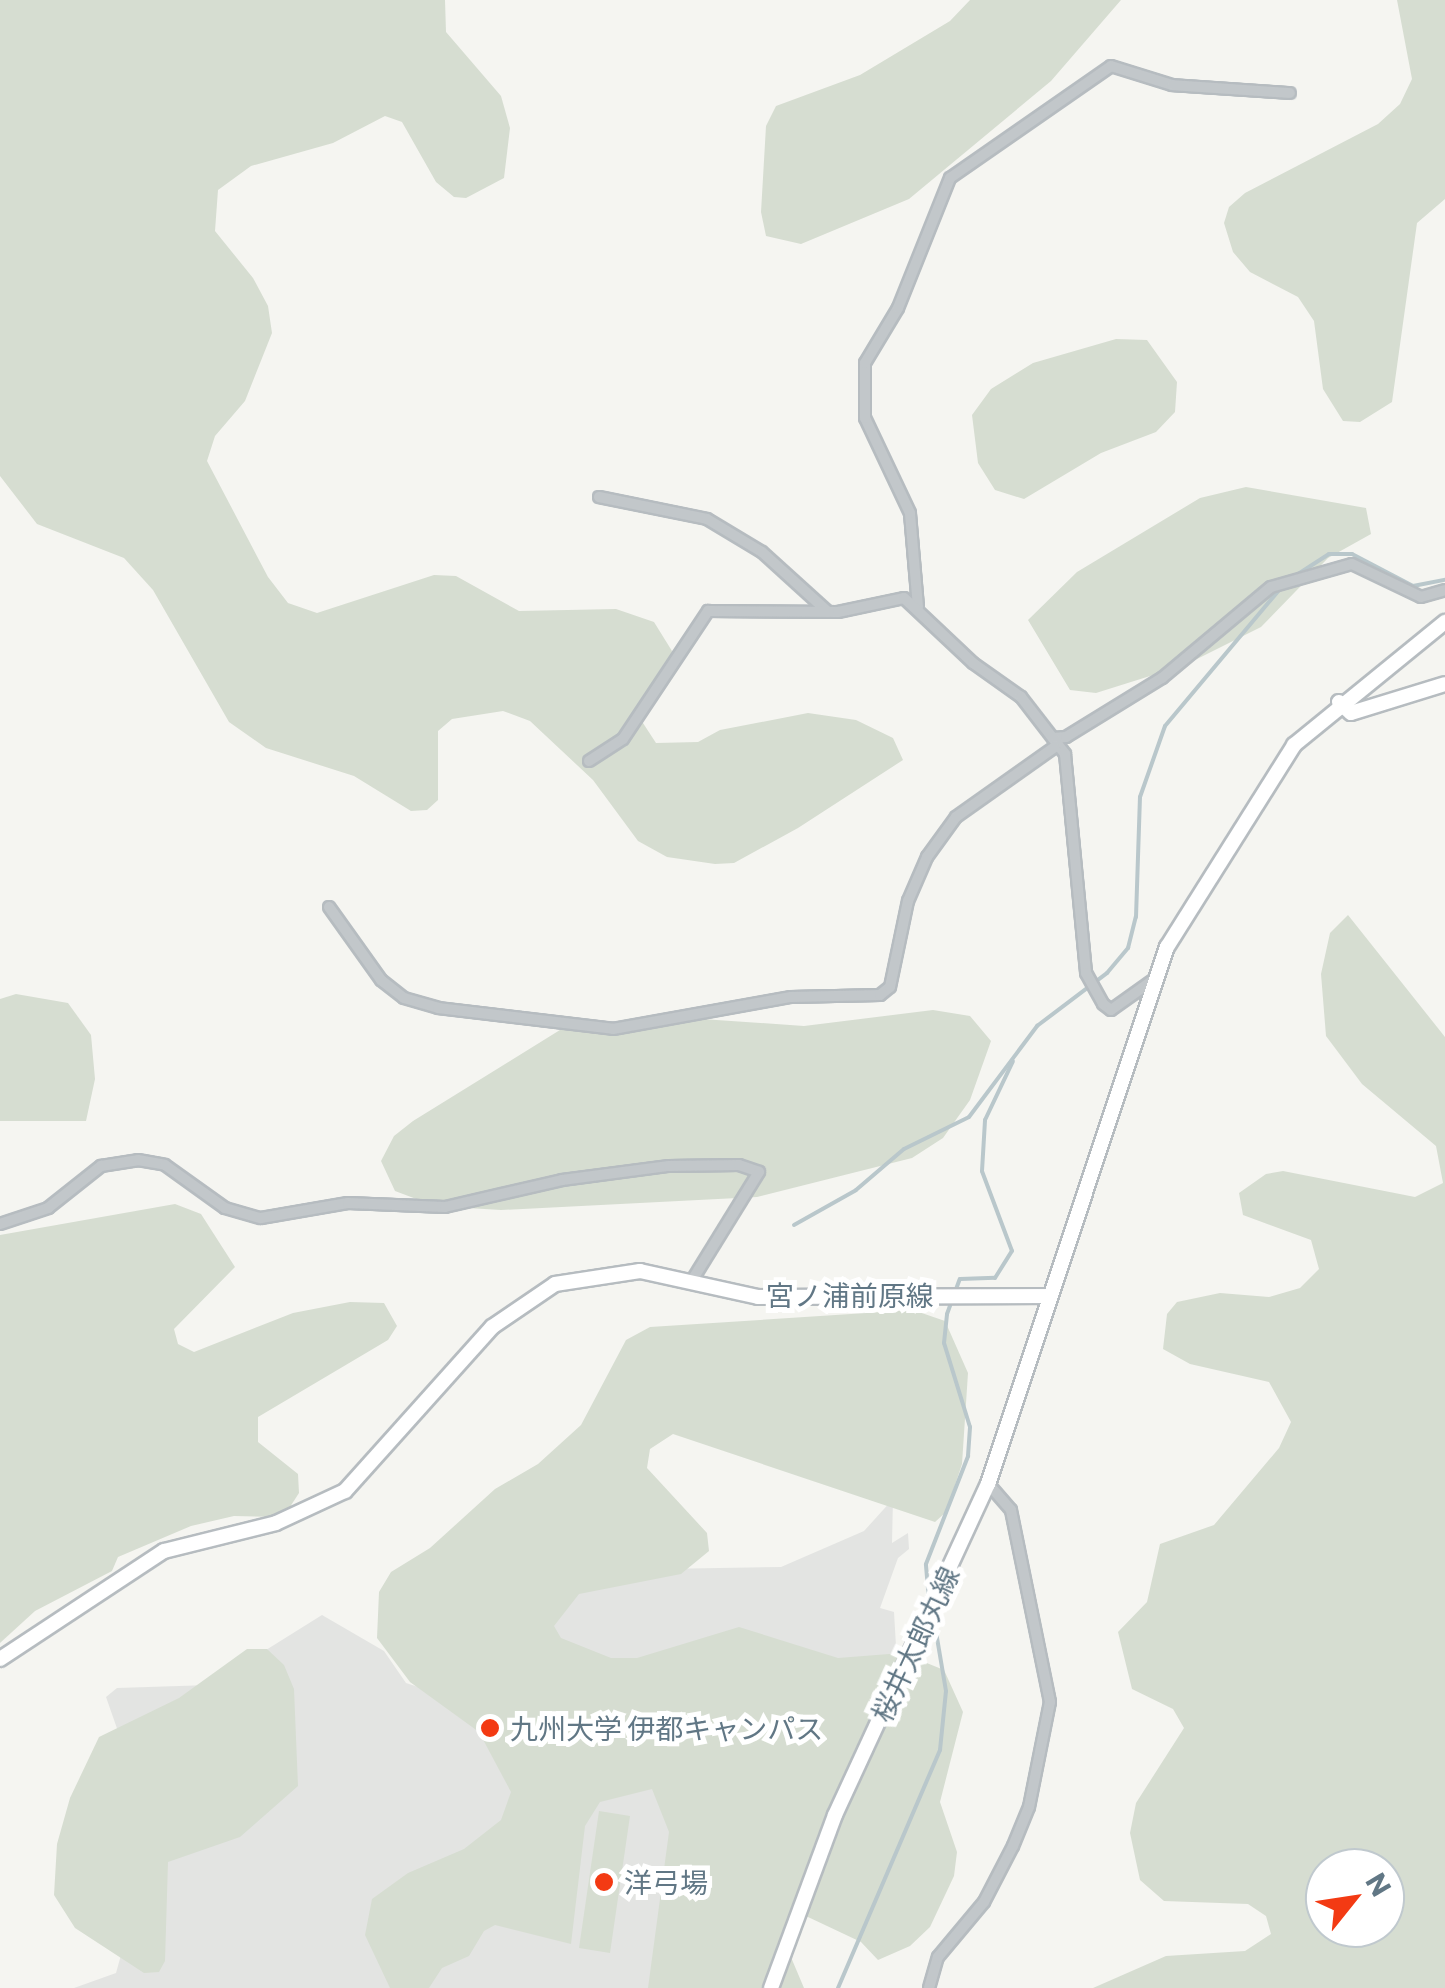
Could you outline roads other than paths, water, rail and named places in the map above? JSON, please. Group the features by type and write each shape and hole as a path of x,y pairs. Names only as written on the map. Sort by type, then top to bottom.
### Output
{"main road":[{"path":"1050,1296 1156,978 1233,835 1294,744 1340,702 1445,622"},
{"path":"1340,702 1351,713 1445,684"},
{"name":"宮ノ浦前原線","path":"0,1659 164,1551 276,1522 345,1491 373,1467 492,1326 555,1284 640,1271 693,1279 758,1297 1050,1296"},
{"name":"桜井太郎丸線","path":"771,1988 835,1816 988,1484 1050,1296"}],"street":[{"path":"918,606 910,513 865,418 864,363 898,308 950,178 1110,66 1172,85 1290,93"},
{"path":"600,497 707,519 762,552 827,612"},
{"path":"329,907 380,980 404,998 438,1008 612,1029 791,997 880,996 890,987 908,901 927,857 956,816 1054,742 1162,678 1272,587 1352,564 1420,597 1445,590"},
{"path":"588,760 624,739 708,611 827,612 896,597 918,606 951,644 1022,697 1065,754 1086,973 1094,989 1111,1010 1156,978"},
{"path":"0,1224 48,1208 101,1166 138,1160 165,1166 225,1208 260,1218 348,1203 445,1207 562,1180 669,1166 739,1165 760,1172 693,1279"},
{"path":"929,1988 938,1957 984,1902 1030,1807 1050,1702 1011,1510 988,1484"}],"waterway":[{"path":"1295,576 1329,554 1352,554 1413,586 1445,580"},
{"path":"794,1225 856,1190 904,1149 969,1117 1037,1026 1107,973 1128,948 1136,917 1140,797 1165,726 1280,589"},
{"path":"929,1600 926,1564 968,1456 970,1427 944,1343 947,1314 960,1279 995,1278 1012,1251 982,1171 985,1120 1013,1061"},
{"path":"838,1988 940,1750 946,1691 933,1614"}],"place":[{"name":"九州大学 伊都キャンパス","path":"490,1728"},
{"name":"洋弓場","path":"604,1882"}]}
